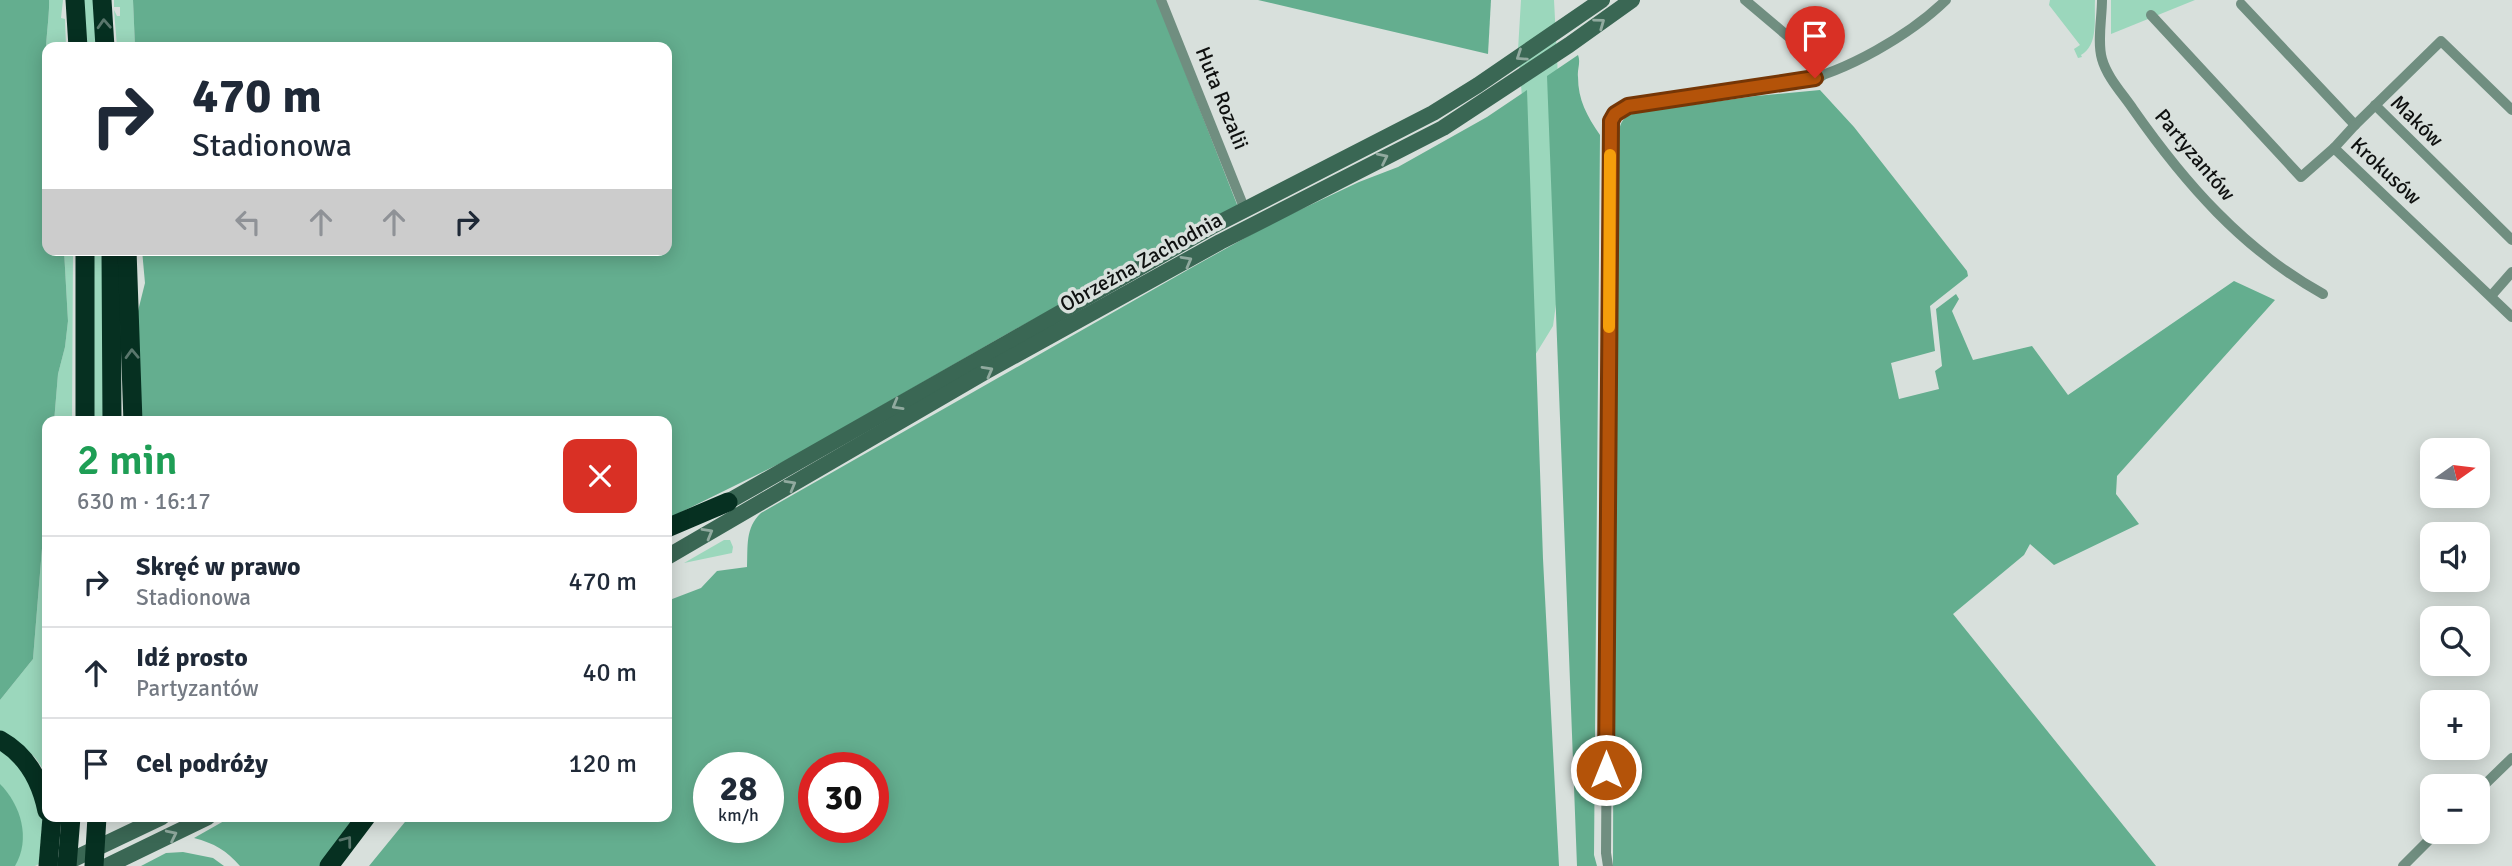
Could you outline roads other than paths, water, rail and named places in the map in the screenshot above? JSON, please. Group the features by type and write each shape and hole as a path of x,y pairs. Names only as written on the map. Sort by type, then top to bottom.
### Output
{"highway":[{"path":"75,0 78,42"},
{"path":"102,0 105,42"},
{"path":"84,416 85,256"},
{"path":"111,256 112,416"},
{"path":"127,256 133,416"},
{"path":"672,526 728,502"},
{"path":"0,740 27,762 42,795"},
{"path":"48,866 50,822"},
{"path":"67,866 71,822"},
{"path":"94,866 97,822"},
{"path":"329,866 362,822"}],"street":[{"name":"Huta Rozalii","path":"1161,0 1245,210"},
{"name":"Obrzeżna Zachodnia","path":"672,534 975,359 1245,210 1422,119 1478,85 1601,0"},
{"name":"Obrzeżna Zachodnia","path":"672,553 994,367 1220,242 1443,128 1632,0"},
{"path":"1745,0 1803,49 1822,76"},
{"path":"1608,866 1606,839 1611,121 1620,109 1822,76 1904,34 1946,0"},
{"name":"Partyzantów","path":"2102,0 2101,57 2107,73 2150,134 2218,215 2268,258 2299,281 2323,294"},
{"path":"2241,4 2355,125"},
{"name":"Krokusów","path":"2151,15 2301,177 2334,148 2512,317"},
{"path":"2375,105 2441,41 2512,110"},
{"name":"Maków","path":"2334,148 2375,105 2512,240"},
{"path":"2491,296 2512,272"},
{"path":"2490,779 2512,758"},
{"path":"59,866 153,822"},
{"path":"107,866 198,822"},
{"path":"2403,866 2425,844"}]}
